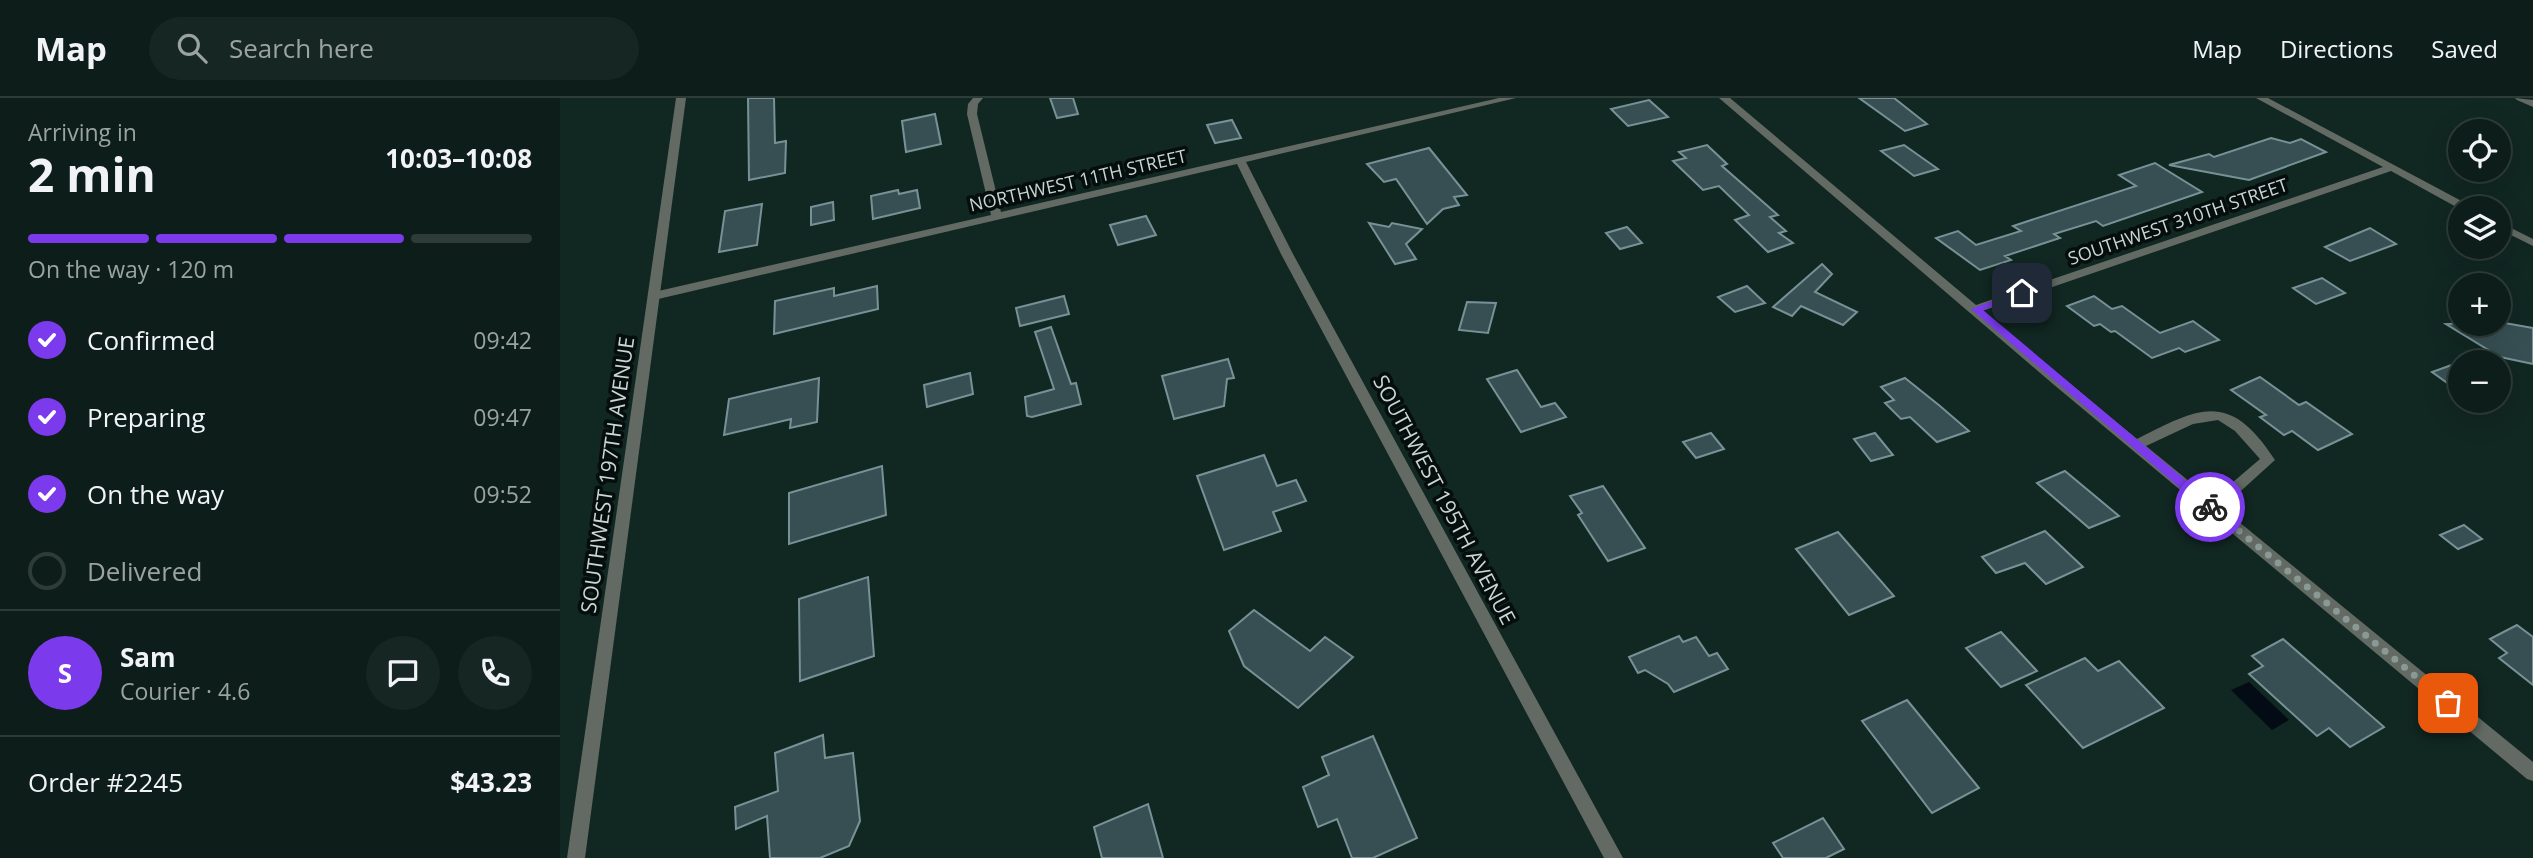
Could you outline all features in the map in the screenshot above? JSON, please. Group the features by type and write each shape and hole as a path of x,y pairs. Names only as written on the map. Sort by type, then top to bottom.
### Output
{"street":[{"name":"SOUTHWEST 197TH AVENUE","path":"576,858 681,98"},
{"path":"978,98 973,104 972,114 997,218"},
{"name":"NORTHWEST 11TH STREET","path":"654,296 1511,98"},
{"path":"1724,98 2212,509 2533,773"},
{"path":"2261,98 2448,198"},
{"path":"2520,98 2533,104"},
{"name":"SOUTHWEST 195TH AVENUE","path":"1240,161 1299,277 1614,858"},
{"name":"SOUTHWEST 310TH STREET","path":"1975,309 2391,169"},
{"path":"2511,231 2533,243"},
{"path":"2136,445 2192,420 2219,415 2236,424 2268,460 2212,509"}],"shaded area":[{"path":"2249,682 2289,720 2272,730 2231,690"}],"building":[{"path":"748,98 774,98 775,143 786,141 785,173 749,180"},
{"path":"1050,98 1073,98 1078,114 1057,118"},
{"path":"1859,98 1894,98 1927,124 1905,131"},
{"path":"1649,100 1668,117 1628,126 1611,109"},
{"path":"935,114 941,144 906,152 902,121"},
{"path":"1232,120 1241,138 1215,143 1207,125"},
{"path":"2271,138 2290,143 2301,139 2326,152 2249,180 2169,165 2209,154 2214,157"},
{"path":"1707,145 1727,164 1722,166 1778,215 1770,217 1786,231 1779,233 1793,243 1768,252 1735,220 1749,215 1719,186 1703,190 1673,161 1686,158 1679,152"},
{"path":"1904,145 1938,169 1914,176 1881,151"},
{"path":"1429,148 1467,195 1454,197 1459,205 1443,209 1427,224 1396,179 1384,182 1367,164"},
{"path":"2155,163 2202,192 2103,226 2096,221 2054,234 2060,238 2005,256 2011,260 1980,270 1936,238 1958,231 1976,245 2021,231 2013,226 2136,186 2119,175"},
{"path":"898,190 899,194 917,190 920,208 873,219 871,196"},
{"path":"833,202 834,220 811,225 811,207"},
{"path":"762,204 757,245 719,252 725,211"},
{"path":"1146,216 1156,235 1118,245 1110,225"},
{"path":"1369,223 1389,227 1392,223 1422,229 1406,244 1416,259 1395,264"},
{"path":"1627,227 1642,243 1620,249 1606,233"},
{"path":"2370,228 2396,244 2350,261 2325,247"},
{"path":"1822,264 1832,274 1815,292 1857,312 1843,325 1801,306 1792,316 1773,307"},
{"path":"2322,278 2345,293 2316,304 2293,288"},
{"path":"877,286 878,309 774,334 775,301 834,288 834,296"},
{"path":"1747,286 1765,303 1735,312 1718,297"},
{"path":"1064,296 1069,314 1020,326 1016,308"},
{"path":"2094,296 2112,309 2122,306 2160,333 2193,321 2219,340 2185,352 2179,348 2152,358 2115,331 2111,332 2100,324 2094,326 2067,306"},
{"path":"1467,302 1496,303 1488,333 1459,330"},
{"path":"2511,324 2533,328 2533,364 2511,359 2511,350 2489,350 2466,336 2511,336"},
{"path":"1051,327 1071,384 1076,383 1081,404 1027,416 1025,397 1054,389 1035,332"},
{"path":"1228,359 1234,378 1227,379 1224,406 1174,419 1162,376"},
{"path":"2448,366 2448,383 2432,372"},
{"path":"1517,370 1541,407 1555,403 1566,417 1521,432 1487,379"},
{"path":"970,373 973,394 927,407 924,385"},
{"path":"2260,377 2299,405 2306,402 2352,434 2318,450 2292,431 2284,435 2260,417 2266,415 2231,390"},
{"path":"819,378 817,422 790,428 791,419 724,435 729,399"},
{"path":"1905,378 1969,431 1937,442 1910,417 1901,419 1885,403 1894,400 1881,387"},
{"path":"1711,433 1724,449 1696,458 1683,442"},
{"path":"1875,433 1893,455 1871,461 1854,439"},
{"path":"1264,455 1277,486 1296,480 1306,501 1273,512 1281,531 1224,550 1197,476"},
{"path":"882,466 886,515 789,544 789,493"},
{"path":"2065,471 2119,516 2089,528 2037,483"},
{"path":"1603,486 1645,548 1608,561 1578,515 1582,513 1570,496"},
{"path":"2464,525 2482,539 2458,549 2440,535"},
{"path":"2045,531 2083,567 2046,584 2025,563 1996,573 1982,557"},
{"path":"1838,532 1894,596 1849,615 1796,549"},
{"path":"868,577 874,656 800,681 799,599"},
{"path":"1254,610 1310,651 1325,637 1353,657 1298,708 1244,666 1229,631"},
{"path":"2517,625 2533,637 2533,685 2499,658 2507,653 2490,639"},
{"path":"2001,632 2037,671 2001,687 1966,648"},
{"path":"1679,636 1683,642 1696,637 1709,656 1717,653 1728,669 1674,692 1668,684 1645,670 1638,673 1629,657"},
{"path":"2283,639 2384,727 2350,747 2329,728 2317,736 2249,674 2263,666 2252,656"},
{"path":"2085,658 2098,671 2119,661 2164,708 2083,748 2026,685"},
{"path":"1907,700 1979,788 1932,813 1862,721"},
{"path":"823,735 825,758 853,753 860,821 849,846 820,858 770,858 767,816 736,829 735,807 778,791 775,753"},
{"path":"1373,736 1417,838 1373,858 1352,858 1337,819 1318,827 1303,787 1329,775 1322,757"},
{"path":"1148,804 1163,858 1102,858 1094,827"},
{"path":"1823,818 1844,849 1826,858 1783,858 1773,843"}],"way so far":[{"path":"2210,507 2448,703"}],"route":[{"path":"2022,293 1975,309 2210,507"}]}
